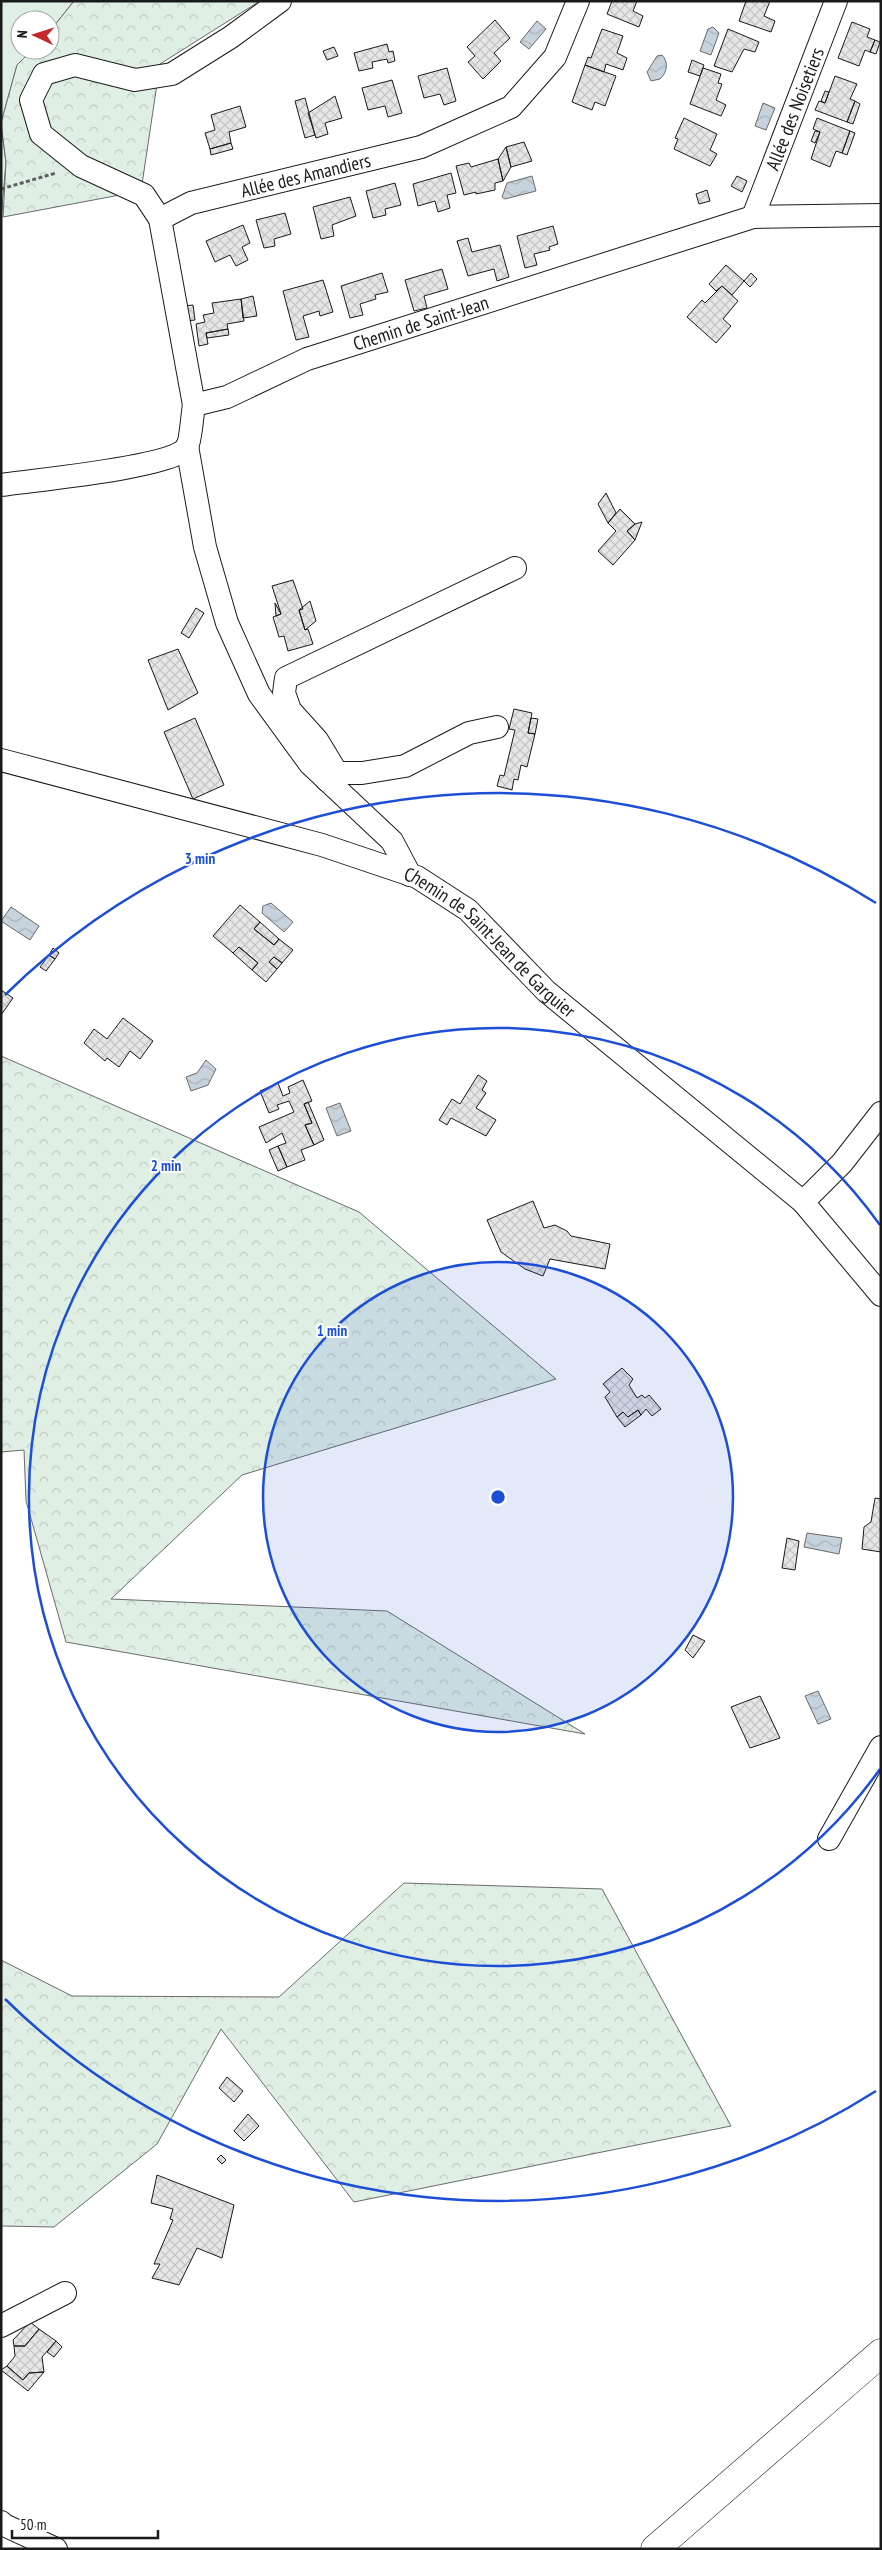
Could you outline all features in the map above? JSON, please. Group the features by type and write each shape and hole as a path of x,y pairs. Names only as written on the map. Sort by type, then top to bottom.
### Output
{"main road":[{"path":"655,2549 881,2353"}],"street":[{"path":"280,1 231,37 172,74 135,80 75,65 44,74 31,100 41,134 81,166 144,195 160,219 194,406 188,446 205,547 227,623 259,694 310,764 392,841 410,874"},
{"name":"Allée des Amandiers","path":"160,219 191,203 421,147 511,107 555,57 578,1"},
{"name":"Allée des Noisetiers","path":"753,217 836,1"},
{"name":"Chemin de Saint-Jean","path":"194,406 227,397 307,359 753,217 881,215"},
{"path":"1,485 152,464 177,455 188,446"},
{"path":"327,780 334,768 317,740 290,710 284,693 286,678 515,568"},
{"path":"327,780 340,773 362,773 405,766 469,734 497,727"},
{"name":"Chemin de Saint-Jean de Garguier","path":"1,760 322,845 410,874 468,910 546,991 803,1202 881,1295"},
{"path":"803,1202 842,1163 881,1113"},
{"path":"829,1839 881,1746"},
{"path":"1,2326 65,2293"},
{"path":"1,2522 56,2549"}],"path":[{"path":"1,189 81,166"}],"green space":[{"path":"1,1 74,1 60,18 60,10 10,10 10,60 22,60 17,65 1,123"},
{"path":"74,1 260,1 160,64 141,191 3,217 6,162 1,123 17,65 22,60 60,60 60,18"},
{"path":"1,125 6,162 1,220"},
{"path":"1,1056 359,1212 556,1379 242,1475 111,1599 387,1611 585,1734 66,1642 26,1501 24,1450 1,1452"},
{"path":"404,1883 602,1889 731,2126 354,2202 221,2029 157,2144 54,2227 1,2226 1,1960 72,1996 279,1997"}],"water":[{"path":"537,21 546,29 529,49 520,42"},
{"path":"713,27 719,33 711,55 700,51 708,29"},
{"path":"662,55 666,61 664,74 660,79 651,81 647,72 657,56"},
{"path":"763,103 775,108 766,130 755,126"},
{"path":"532,176 536,191 505,199 502,197 507,183"},
{"path":"271,903 293,922 284,932 262,913 263,906"},
{"path":"11,907 39,926 30,940 1,921"},
{"path":"206,1060 216,1069 208,1085 191,1091 186,1077 197,1073"},
{"path":"340,1103 351,1131 337,1136 326,1108"},
{"path":"807,1533 842,1538 839,1554 804,1547"},
{"path":"818,1691 831,1719 818,1724 805,1696"}],"building":[{"path":"612,1 637,1 633,11 643,16 639,27 607,14"},
{"path":"746,1 770,1 764,16 775,21 771,32 739,21"},
{"path":"495,20 510,38 494,53 501,61 483,79 468,62 475,56 467,47"},
{"path":"852,22 870,29 867,37 875,40 870,52 865,50 859,66 838,58"},
{"path":"602,29 623,36 617,53 627,58 623,70 606,64 604,72 585,65 588,57 591,58"},
{"path":"728,29 759,42 755,52 744,49 732,72 714,66"},
{"path":"875,40 880,42 876,54 870,52"},
{"path":"387,44 389,52 393,51 395,61 388,63 387,59 372,62 373,68 359,71 354,53"},
{"path":"334,47 338,56 327,60 323,51"},
{"path":"692,60 704,65 700,76 688,72"},
{"path":"585,65 616,76 605,106 595,102 592,110 572,102"},
{"path":"447,68 456,101 444,105 440,94 424,98 418,76"},
{"path":"703,68 721,74 718,83 722,84 716,100 726,105 721,116 690,104"},
{"path":"835,76 857,84 850,99 855,101 847,122 815,110 819,101 825,103"},
{"path":"392,80 402,113 388,117 385,106 368,110 362,88"},
{"path":"825,91 829,92 825,103 821,101"},
{"path":"335,96 342,118 325,123 328,134 316,138 308,113"},
{"path":"305,98 315,135 305,138 295,101"},
{"path":"855,101 860,104 853,124 847,122"},
{"path":"240,106 246,127 229,132 231,143 210,149 205,133 215,130 211,115"},
{"path":"684,118 717,134 710,150 717,154 710,166 674,149 678,139 675,138"},
{"path":"817,118 850,131 842,153 836,151 830,167 811,159 820,132 813,129"},
{"path":"815,131 820,132 815,143 811,141"},
{"path":"850,131 855,133 847,155 842,153"},
{"path":"524,142 532,161 511,167 506,147"},
{"path":"231,143 233,149 211,155 210,149"},
{"path":"506,147 511,167 503,181 498,159"},
{"path":"498,159 503,181 495,183 495,190 464,195 456,166 469,163 471,167"},
{"path":"451,173 456,193 447,195 450,208 438,212 435,201 418,206 413,184"},
{"path":"737,176 747,181 742,192 731,186"},
{"path":"395,183 401,205 385,209 386,215 373,218 366,191"},
{"path":"707,190 710,201 699,204 696,194"},
{"path":"350,197 356,216 332,225 334,236 321,239 313,207"},
{"path":"285,213 291,234 274,239 275,246 264,248 256,220"},
{"path":"243,225 250,243 242,247 248,260 236,266 230,255 215,262 206,241"},
{"path":"553,226 558,244 549,247 550,250 534,254 537,265 525,268 517,236"},
{"path":"468,238 472,252 500,245 509,277 497,281 494,269 468,276 457,241"},
{"path":"726,265 744,281 732,295 722,286 716,291 709,284"},
{"path":"442,269 448,289 424,296 427,308 414,311 405,280"},
{"path":"382,273 388,292 375,295 376,299 360,304 363,315 350,318 341,286"},
{"path":"751,273 757,279 750,287 744,281"},
{"path":"323,280 333,312 320,316 319,311 303,316 309,337 296,340 283,291"},
{"path":"722,286 738,301 723,319 731,326 716,343 687,317 702,300 705,303"},
{"path":"253,296 257,316 243,318 241,299"},
{"path":"241,299 244,321 227,324 228,329 206,333 208,344 199,346 196,324 205,322 203,315 214,313 212,303"},
{"path":"193,305 195,320 186,321 184,306"},
{"path":"228,329 229,335 207,338 206,333"},
{"path":"606,493 616,513 608,523 598,504"},
{"path":"620,509 635,524 627,531 635,540 613,565 598,551 616,531 608,523"},
{"path":"642,522 635,540 627,531 635,524"},
{"path":"293,580 303,609 299,610 305,630 308,629 313,644 288,651 284,636 279,637 273,617 281,614 272,586"},
{"path":"310,601 316,621 305,630 299,610"},
{"path":"275,603 281,614 276,616"},
{"path":"196,608 204,613 189,638 181,633"},
{"path":"178,649 198,693 168,710 148,660"},
{"path":"514,709 532,713 528,733 535,734 527,767 521,765 518,780 514,779 512,790 497,786 500,775 504,776 515,730 509,729"},
{"path":"195,718 224,785 193,799 164,732"},
{"path":"531,718 538,719 535,734 528,733"},
{"path":"240,905 260,922 254,929 274,945 279,939 293,950 282,963 274,957 269,962 277,969 266,982 252,970 258,963 239,947 233,953 213,936"},
{"path":"260,922 279,939 274,945 254,929"},
{"path":"239,947 258,963 252,970 233,953"},
{"path":"53,948 59,953 55,959 49,955"},
{"path":"49,955 55,959 46,971 40,967"},
{"path":"274,957 282,963 277,969 269,962"},
{"path":"1,990 13,998 1,1015"},
{"path":"123,1018 153,1041 140,1059 130,1051 119,1067 107,1058 105,1061 84,1043 94,1029 107,1039"},
{"path":"478,1075 487,1081 482,1090 486,1093 476,1108 496,1120 486,1136 451,1118 447,1125 439,1120 452,1099 460,1104"},
{"path":"303,1080 312,1101 304,1104 312,1123 305,1125 314,1145 301,1150 305,1160 287,1167 278,1146 286,1143 282,1133 266,1143 259,1127 294,1112 289,1101 277,1105 279,1109 269,1113 260,1091 278,1083 283,1096 290,1093 288,1087"},
{"path":"308,1102 324,1140 314,1145 305,1125 312,1123 304,1104"},
{"path":"278,1146 287,1167 278,1171 269,1150"},
{"path":"533,1201 544,1228 555,1225 567,1231 571,1236 610,1244 605,1269 550,1259 543,1276 525,1269 501,1252 487,1220"},
{"path":"622,1368 633,1379 629,1385 637,1398 642,1395 645,1398 649,1395 661,1409 652,1416 646,1409 641,1415 638,1410 628,1417 623,1412 617,1417 605,1397 610,1392 603,1384"},
{"path":"638,1410 641,1415 625,1427 617,1417 623,1412 628,1417"},
{"path":"875,1498 881,1499 881,1552 862,1549 864,1527 871,1522"},
{"path":"787,1538 799,1541 795,1570 782,1568"},
{"path":"693,1635 705,1641 693,1658 685,1650"},
{"path":"760,1696 780,1738 750,1748 731,1707"},
{"path":"227,2077 243,2091 234,2102 219,2088"},
{"path":"248,2114 259,2126 244,2141 234,2131"},
{"path":"221,2155 226,2160 222,2164 217,2159"},
{"path":"157,2175 234,2205 222,2258 197,2248 179,2285 152,2278 160,2264 154,2264 173,2220 170,2219 173,2209 151,2203"},
{"path":"30,2322 39,2329 25,2346 14,2346 13,2340"},
{"path":"39,2329 56,2341 42,2357 44,2372 29,2373 23,2380 7,2366 15,2356 14,2346 25,2346"},
{"path":"56,2341 62,2347 54,2357 47,2352"},
{"path":"7,2366 23,2380 29,2373 44,2372 28,2391 1,2370"}]}
